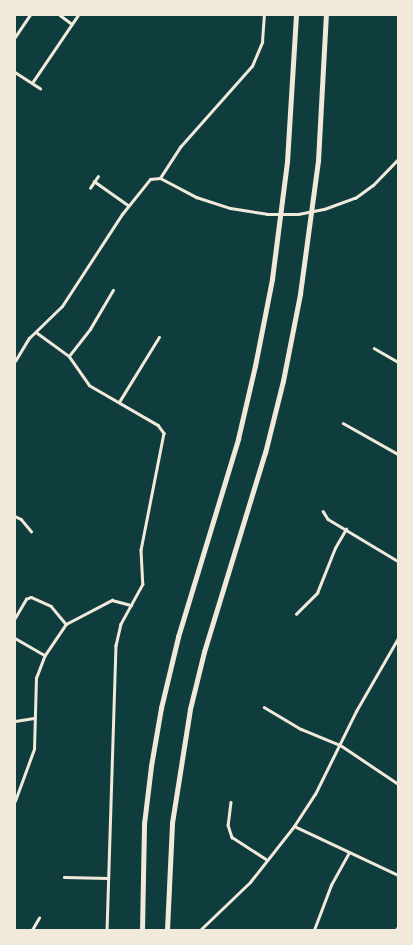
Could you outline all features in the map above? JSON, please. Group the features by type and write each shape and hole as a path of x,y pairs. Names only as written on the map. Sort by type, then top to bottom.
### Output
{"highway":[{"path":"142,930 143,838 158,722 176,644 242,424 272,279 288,162 296,15"},
{"path":"167,930 172,822 189,716 206,645 261,468 281,388 299,301 318,161 326,15"}],"street":[{"path":"15,37 30,15"},
{"path":"60,15 72,24"},
{"path":"32,83 78,15"},
{"path":"160,178 180,147 254,62 263,37 264,15"},
{"path":"15,72 40,88"},
{"path":"15,360 36,332 62,306 128,206 148,180 160,178 215,204 272,214 298,214 340,204 363,193 398,159"},
{"path":"90,188 98,176"},
{"path":"94,182 128,206"},
{"path":"69,356 90,329 113,290"},
{"path":"36,332 69,356 89,385 158,425 164,433 141,550 143,584 121,624 116,645 107,930"},
{"path":"119,402 159,338"},
{"path":"374,348 398,362"},
{"path":"343,423 398,454"},
{"path":"323,511 328,518 398,561"},
{"path":"15,516 21,519 31,531"},
{"path":"296,614 317,593 335,548 346,529"},
{"path":"15,618 26,599 31,597 51,606 66,624"},
{"path":"15,801 34,749 36,678 45,655 66,624 112,600 131,604"},
{"path":"15,638 45,655"},
{"path":"200,930 250,882 266,859 294,826 315,794 355,712 398,638"},
{"path":"264,707 301,729 340,745 398,784"},
{"path":"15,721 34,718"},
{"path":"231,802 228,826 232,837 266,859"},
{"path":"294,826 398,875"},
{"path":"314,930 331,885 349,853"},
{"path":"64,877 108,878"},
{"path":"32,930 38,918"}]}
